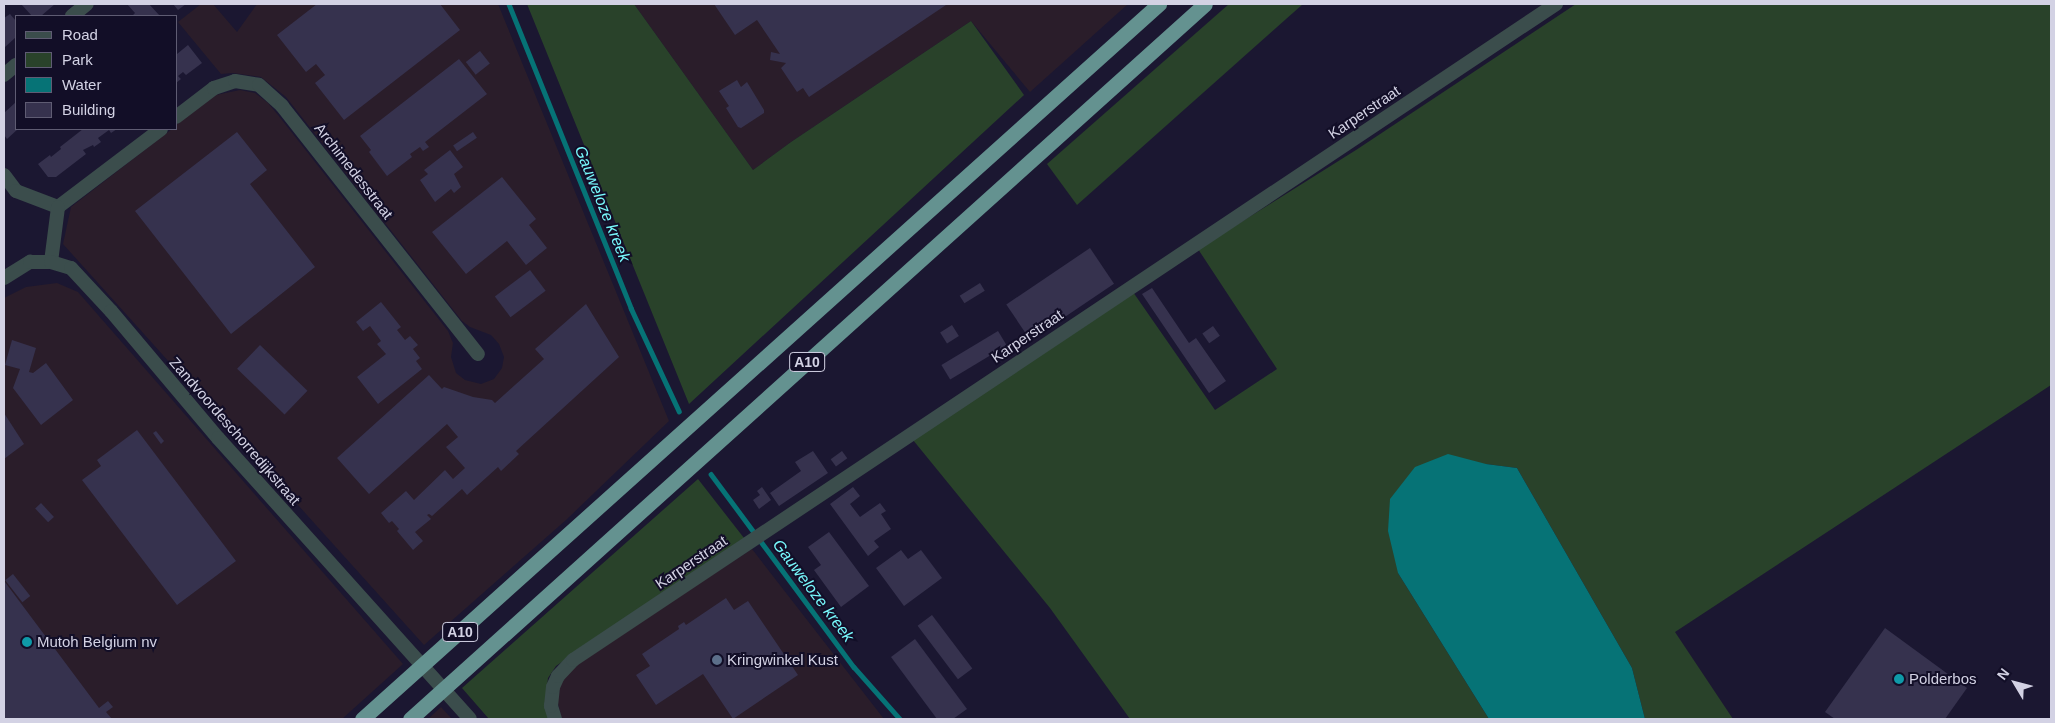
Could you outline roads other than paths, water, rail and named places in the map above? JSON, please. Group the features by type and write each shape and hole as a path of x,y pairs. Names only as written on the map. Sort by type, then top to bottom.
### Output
{"highway":[{"name":"A10","path":"362,719 1159,4"},
{"name":"A10","path":"410,719 1205,4"}],"street":[{"path":"73,15 87,4"},
{"name":"Karperstraat","path":"556,719 550,697 558,676 564,668 1123,291 1556,4"},
{"path":"4,76 15,66"},
{"name":"Archimedesstraat","path":"178,115 214,88 235,81 259,85 282,106 478,354"},
{"path":"4,278 30,262 51,262 58,207 160,130"},
{"path":"4,175 16,191 58,207"},
{"name":"Zandvoordeschorredijkstraat","path":"51,262 71,268 218,438 470,719"}],"water":[{"path":"1448,454 1486,464 1517,468 1632,668 1645,719 1489,719 1398,573 1388,531 1390,499 1415,467"}],"waterway":[{"name":"Gauweloze kreek","path":"509,4 631,308 679,411"},
{"name":"Gauweloze kreek","path":"711,474 854,667 900,719"}],"place":[{"name":"Mutoh Belgium nv","path":"27,642"},
{"name":"Kringwinkel Kust","path":"717,660"},
{"name":"Polderbos","path":"1899,679"}]}
